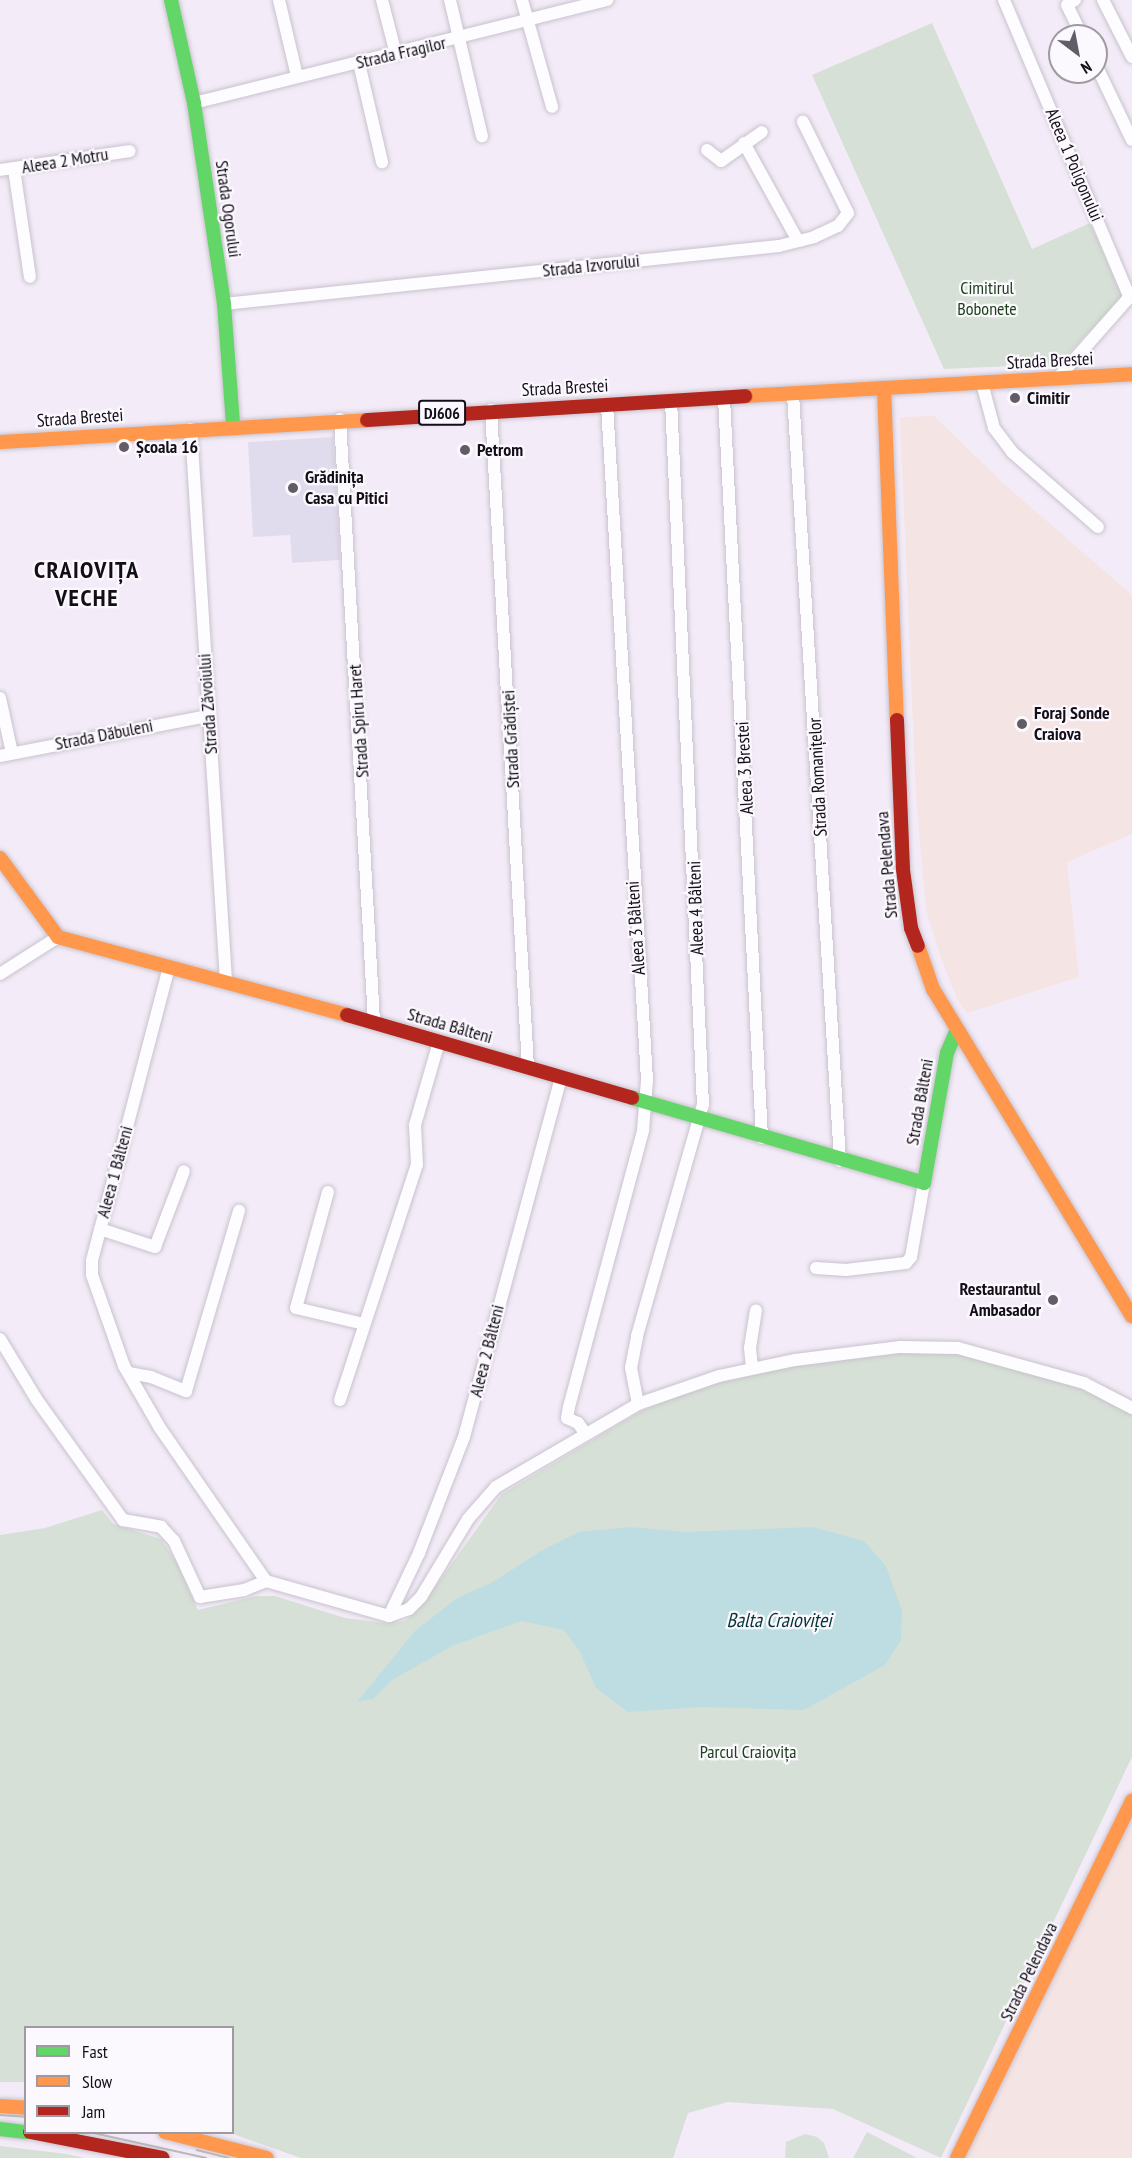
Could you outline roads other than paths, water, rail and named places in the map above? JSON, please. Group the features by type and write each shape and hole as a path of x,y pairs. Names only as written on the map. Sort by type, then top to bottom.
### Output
{"main road":[{"name":"Strada Ogorului","path":"171,0 194,103 224,304 233,425"},
{"name":"Strada Brestei","path":"0,442 233,425 1132,374"},
{"name":"Strada Pelendava","path":"884,388 903,870 911,928 933,989 1132,1316"},
{"path":"0,858 58,937"},
{"name":"Strada Bâlteni","path":"58,937 226,980 374,1022 840,1161 924,1183 947,1053 957,1030"},
{"name":"Strada Pelendava","path":"957,2158 1132,1801"},
{"path":"0,2106 24,2108"},
{"path":"0,2129 24,2132"},
{"path":"35,2134 162,2158"},
{"path":"169,2134 267,2158"}],"street":[{"path":"279,0 297,76"},
{"path":"382,0 396,54"},
{"path":"450,0 482,136"},
{"path":"522,0 552,107"},
{"name":"Strada Fragilor","path":"194,103 297,76 460,39 607,0"},
{"name":"Aleea 1 Poligonului","path":"1004,0 1131,295"},
{"path":"1075,0 1067,5 1076,24"},
{"path":"1103,0 1132,57"},
{"path":"359,63 382,162"},
{"path":"1105,84 1132,140"},
{"name":"Strada Izvorului","path":"224,304 778,246 830,231 848,216 803,122"},
{"path":"707,150 721,161 762,132"},
{"path":"744,144 798,241"},
{"name":"Aleea 2 Motru","path":"0,170 130,151"},
{"path":"14,169 30,277"},
{"path":"1058,378 1131,295"},
{"path":"982,383 994,428 1012,452 1098,527"},
{"name":"Strada Romanițelor","path":"794,394 840,1161"},
{"name":"Aleea 3 Brestei","path":"724,398 762,1138"},
{"name":"Aleea 4 Bâlteni","path":"638,1404 631,1368 637,1336 703,1105 700,992 671,401"},
{"name":"Aleea 3 Bâlteni","path":"585,1433 578,1423 567,1418 569,1407 643,1130 646,1103 608,404"},
{"name":"Strada Grădiștei","path":"491,410 528,1068"},
{"name":"Strada Spiru Haret","path":"340,419 374,1022"},
{"name":"Strada Zăvoiului","path":"191,429 226,980"},
{"path":"0,698 6,755"},
{"name":"Strada Dăbuleni","path":"6,755 208,716"},
{"path":"0,974 58,937"},
{"name":"Aleea 1 Bâlteni","path":"169,967 100,1230 92,1275 129,1373 160,1428 266,1581"},
{"path":"340,1400 417,1165 415,1125 439,1042"},
{"name":"Aleea 2 Bâlteni","path":"389,1616 419,1553 464,1437 561,1077"},
{"path":"100,1230 155,1247 184,1171"},
{"name":"Strada Bâlteni","path":"816,1268 846,1270 906,1263 911,1257 924,1183"},
{"path":"328,1192 296,1308 364,1324"},
{"path":"129,1373 151,1377 186,1391 239,1211"},
{"path":"753,1367 750,1348 756,1310"},
{"path":"0,1340 37,1400 123,1520 161,1527 174,1541 201,1597 234,1593 266,1581 389,1616 409,1609 421,1597 468,1519 496,1487 638,1404 753,1367 900,1347 958,1348 1084,1383 1132,1408"}],"water":[{"name":"Balta Craioviței","path":"630,1527 686,1532 813,1527 864,1541 886,1566 902,1611 901,1640 885,1665 804,1710 701,1707 628,1712 596,1688 580,1652 564,1630 521,1621 452,1646 392,1680 373,1699 357,1702 415,1631 457,1598 493,1582 541,1551 579,1532"}],"tram line":[{"path":"0,2115 24,2117"},
{"path":"98,2134 206,2158"},
{"path":"197,2150 229,2158"}],"place":[{"name":"Cimitir","path":"1015,398"},
{"name":"Școala 16","path":"124,447"},
{"name":"Petrom","path":"465,450"},
{"name":"Grădinița Casa cu Pitici","path":"293,488"},
{"name":"Foraj Sonde Craiova","path":"1022,724"},
{"name":"Restaurantul Ambasador","path":"1053,1300"}],"district":[{"name":"CRAIOVIȚA VECHE","path":"87,584"}],"park label":[{"name":"Cimitirul Bobonete","path":"987,299"},
{"name":"Parcul Craiovița","path":"748,1752"}]}
